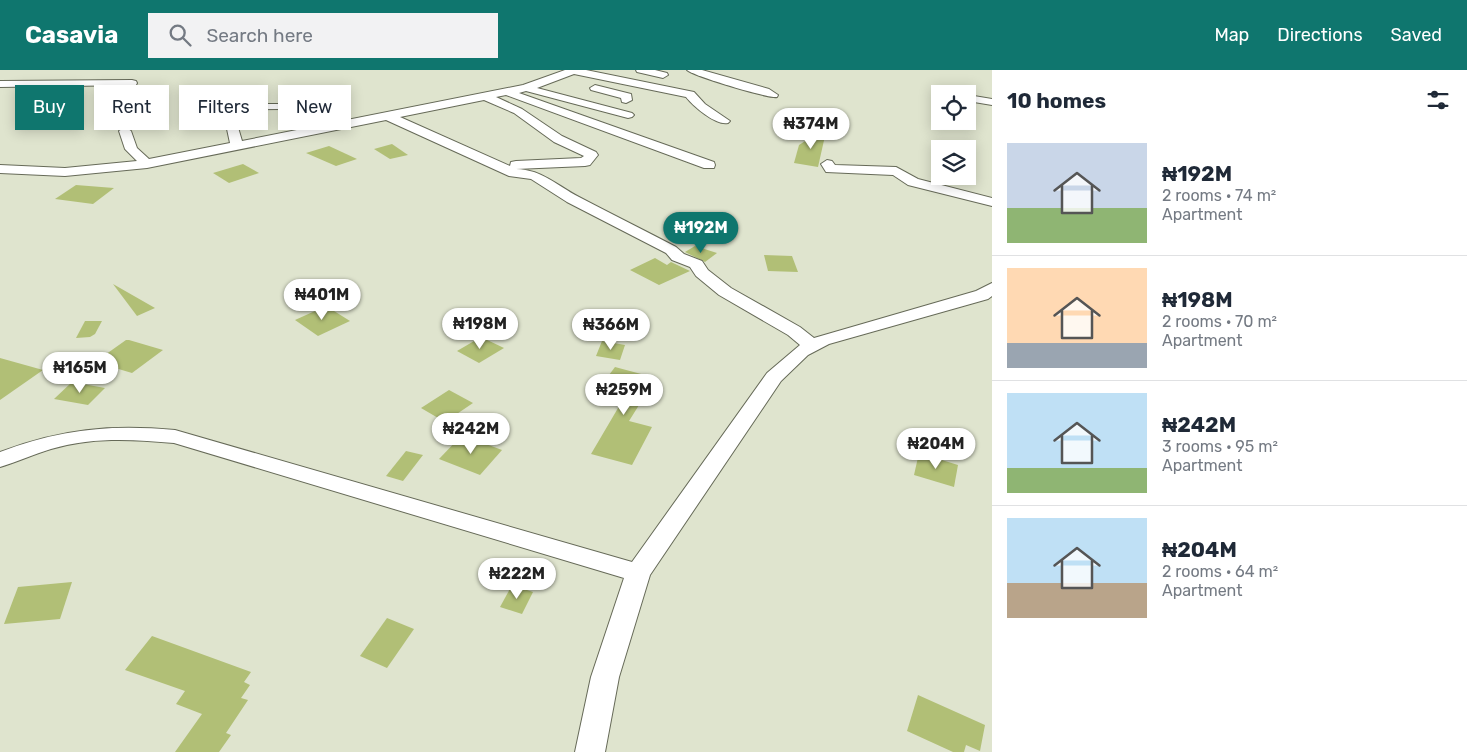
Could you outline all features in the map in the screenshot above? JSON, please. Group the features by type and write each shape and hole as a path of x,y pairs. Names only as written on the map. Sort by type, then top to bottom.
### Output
{"street":[{"path":"0,169 30,173 62,173 147,164 526,88 574,70 690,94 692,98 724,121"},
{"path":"641,70 663,74"},
{"path":"692,70 724,81 766,91 773,95"},
{"path":"560,76 627,96 626,100"},
{"path":"0,84 132,83"},
{"path":"526,88 628,115"},
{"path":"507,92 709,165"},
{"path":"484,96 518,111 558,139 592,155 584,162 501,166"},
{"path":"976,99 992,102"},
{"path":"388,116 514,173 527,173 536,176 572,199 671,250 678,257 696,264 698,270 714,284 771,320 795,332 812,346"},
{"path":"234,130 237,146"},
{"path":"125,131 131,149 147,164"},
{"path":"294,134 307,143"},
{"path":"827,164 831,169 896,171 913,182 992,202"},
{"path":"590,752 605,677 638,573 774,377 802,351 812,346 844,333 982,295 992,288"},
{"path":"0,460 32,447 67,437 109,432 139,432 175,437 638,573"}],"building":[{"path":"827,127 818,167 794,163 799,145"},
{"path":"392,144 408,155 390,159 374,149"},
{"path":"329,146 357,159 336,166 306,153"},
{"path":"243,164 259,173 229,183 213,173"},
{"path":"76,185 114,188 93,204 55,199"},
{"path":"695,246 717,253 705,262 685,252"},
{"path":"764,255 792,256 798,272 768,271"},
{"path":"655,258 667,265 671,262 690,271 659,285 630,270"},
{"path":"113,284 155,308 137,316"},
{"path":"326,306 350,321 318,336 295,320"},
{"path":"85,321 102,321 95,334 90,337 76,338"},
{"path":"481,337 504,348 479,363 457,351"},
{"path":"126,340 163,350 132,373 95,362"},
{"path":"602,341 625,345 620,360 596,356"},
{"path":"0,358 43,370 0,400"},
{"path":"615,367 656,378 629,421 652,427 632,465 591,454 621,403 594,395"},
{"path":"72,382 105,388 88,405 54,399"},
{"path":"449,390 473,403 445,422 421,408"},
{"path":"462,435 502,450 480,475 439,459"},
{"path":"406,451 423,455 403,481 386,476"},
{"path":"919,453 958,465 954,487 914,475"},
{"path":"72,582 60,619 4,624 18,587"},
{"path":"512,585 533,592 522,614 500,607"},
{"path":"387,618 414,629 387,668 360,656"},
{"path":"152,636 251,672 244,682 250,685 241,698 248,700 226,733 231,735 219,752 175,752 202,714 176,704 185,691 125,670"},
{"path":"918,695 985,725 980,751 966,745 964,752 953,752 907,731"}]}
